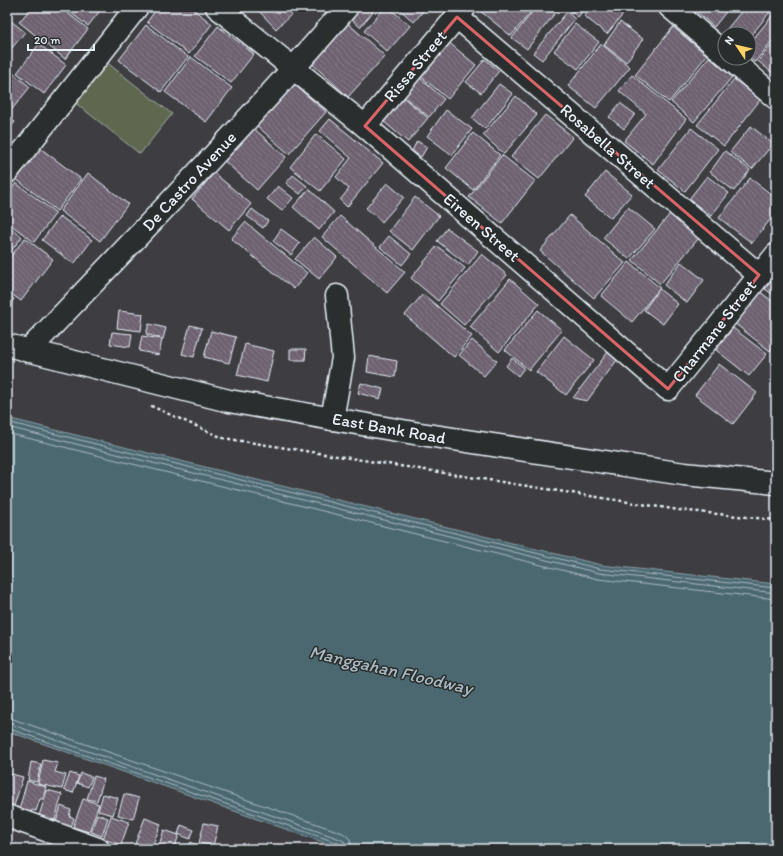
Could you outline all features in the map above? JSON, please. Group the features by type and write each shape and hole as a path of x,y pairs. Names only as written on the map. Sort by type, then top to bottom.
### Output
{"street":[{"path":"7,172 137,7"},
{"name":"De Castro Avenue","path":"28,351 168,204 294,68 346,7"},
{"path":"670,7 717,47"},
{"name":"Eireen Street","path":"223,9 365,126 668,389"},
{"name":"Rissa Street","path":"365,126 461,12"},
{"name":"Rosabella Street","path":"461,12 759,275"},
{"path":"739,66 776,98"},
{"name":"Charmane Street","path":"668,389 776,255"},
{"path":"332,419 343,358 337,296"},
{"name":"East Bank Road","path":"7,345 229,401 414,433 684,474 776,483"},
{"path":"7,816 62,844 98,849"}],"path":[{"path":"151,406 223,438 679,510 776,520"}],"highlighted area":[{"path":"457,17 759,275 668,389 365,126"}],"green space":[{"path":"105,61 172,114 140,154 73,101"}],"water":[{"name":"Manggahan Floodway","path":"7,418 601,565 776,584 776,849 342,849 7,731"}],"building":[{"path":"32,7 60,7 88,29 65,59 19,22"},
{"path":"63,7 103,7 88,26"},
{"path":"158,7 190,7 212,24 189,54 147,22"},
{"path":"255,7 299,7 276,29"},
{"path":"357,7 367,7 373,12 360,27 349,17"},
{"path":"385,7 388,7 410,26 387,52 364,31"},
{"path":"420,7 424,10 414,22 398,8"},
{"path":"481,7 535,7 511,36 479,10"},
{"path":"536,7 559,8 527,49 512,38"},
{"path":"566,7 586,7 578,17"},
{"path":"592,7 629,7 607,34 584,16"},
{"path":"697,7 729,8 714,27 695,10"},
{"path":"745,7 774,7 757,28 757,26 729,26"},
{"path":"776,11 776,36 757,60 757,34"},
{"path":"567,12 575,19 542,60 533,53"},
{"path":"7,18 25,32 7,54"},
{"path":"344,20 385,56 348,97 308,60"},
{"path":"620,22 643,39 626,62 604,45"},
{"path":"575,24 599,42 578,69 554,51"},
{"path":"146,25 188,57 161,92 119,60"},
{"path":"218,26 254,54 231,83 195,56"},
{"path":"673,27 707,55 669,102 635,75"},
{"path":"776,40 776,76 758,61"},
{"path":"447,41 476,65 448,99 419,75"},
{"path":"39,44 66,65 44,94 17,73"},
{"path":"601,44 630,67 596,108 568,86"},
{"path":"191,57 232,88 206,122 165,92"},
{"path":"709,57 717,64 717,66 719,66 732,77 694,122 671,102"},
{"path":"485,59 499,71 481,93 466,82"},
{"path":"7,68 30,87 9,113 7,112"},
{"path":"632,75 686,119 653,164 624,141 646,114 619,91"},
{"path":"419,77 444,99 429,117 403,96"},
{"path":"734,79 760,100 724,146 697,125"},
{"path":"293,83 326,112 289,154 256,125"},
{"path":"499,84 513,94 485,129 472,118"},
{"path":"516,96 537,115 504,154 483,135"},
{"path":"403,97 428,118 408,142 383,121"},
{"path":"620,103 635,114 624,129 609,117"},
{"path":"446,110 472,129 452,155 427,136"},
{"path":"7,115 15,122 7,132"},
{"path":"545,115 573,137 539,179 511,157"},
{"path":"330,119 383,163 347,207 340,200 349,189 336,177 351,158 320,131"},
{"path":"251,126 286,157 257,190 222,159"},
{"path":"751,126 773,144 752,169 730,152"},
{"path":"691,128 718,149 685,191 658,170"},
{"path":"473,133 500,155 473,190 446,168"},
{"path":"316,134 346,159 320,191 290,167"},
{"path":"417,141 427,147 421,157 412,151"},
{"path":"40,148 81,179 57,211 16,179"},
{"path":"725,151 750,170 734,191 710,172"},
{"path":"502,155 535,181 502,223 469,197"},
{"path":"605,172 632,194 611,218 585,197"},
{"path":"88,173 128,204 100,241 60,211"},
{"path":"214,173 251,204 229,230 192,199"},
{"path":"293,175 307,186 300,194 286,183"},
{"path":"707,176 729,193 711,216 689,199"},
{"path":"750,178 776,198 776,212 752,243 719,218"},
{"path":"16,183 56,213 34,242 7,222 7,195"},
{"path":"387,183 404,197 382,222 366,208"},
{"path":"278,186 293,198 282,211 267,199"},
{"path":"309,189 334,212 319,230 293,207"},
{"path":"415,197 439,216 413,250 389,231"},
{"path":"628,207 655,229 629,259 603,238"},
{"path":"252,209 268,221 263,228 247,216"},
{"path":"670,214 699,238 660,284 632,260"},
{"path":"570,215 625,263 594,298 540,251"},
{"path":"60,216 92,240 74,264 42,240"},
{"path":"340,216 405,272 387,293 322,237"},
{"path":"245,222 307,273 294,289 231,239"},
{"path":"7,225 22,237 7,256"},
{"path":"447,228 478,251 468,265 437,241"},
{"path":"281,229 300,243 291,255 273,241"},
{"path":"389,236 411,254 402,265 380,247"},
{"path":"314,237 337,257 319,279 295,259"},
{"path":"25,238 53,259 21,301 7,291 7,261"},
{"path":"437,246 465,268 438,301 411,278"},
{"path":"482,254 507,275 464,325 440,304"},
{"path":"629,262 660,288 632,322 601,296"},
{"path":"681,262 704,280 687,303 664,285"},
{"path":"776,275 776,297 765,289"},
{"path":"510,279 539,304 499,352 470,327"},
{"path":"659,289 678,304 663,324 644,310"},
{"path":"759,291 776,304 776,344 770,351 734,323"},
{"path":"7,294 14,299 7,308"},
{"path":"423,294 472,336 454,357 405,315"},
{"path":"538,310 562,330 529,370 505,350"},
{"path":"119,311 143,314 141,331 117,328"},
{"path":"149,324 166,328 163,339 146,334"},
{"path":"190,325 202,328 194,357 182,354"},
{"path":"733,328 767,354 749,376 716,350"},
{"path":"211,331 236,337 229,363 204,357"},
{"path":"112,332 132,334 130,347 110,344"},
{"path":"142,336 162,339 159,355 139,351"},
{"path":"564,336 594,360 566,395 536,372"},
{"path":"472,340 497,361 484,376 459,355"},
{"path":"245,344 274,351 267,382 237,375"},
{"path":"290,349 306,349 305,360 290,360"},
{"path":"608,352 617,360 587,401 573,398"},
{"path":"369,356 397,361 395,377 367,372"},
{"path":"512,358 524,368 518,376 506,366"},
{"path":"719,364 757,393 733,424 695,395"},
{"path":"361,383 383,389 380,399 358,393"},
{"path":"43,760 58,763 55,772 66,775 62,789 38,784"},
{"path":"31,762 41,764 37,782 28,780"},
{"path":"8,773 23,777 14,806 7,804"},
{"path":"70,773 79,776 73,793 64,790"},
{"path":"81,773 92,777 88,787 77,783"},
{"path":"94,776 104,779 97,801 87,799"},
{"path":"27,781 46,787 43,799 40,799 36,811 32,810 31,813 19,810"},
{"path":"47,790 62,794 55,820 39,816"},
{"path":"103,794 118,798 113,815 98,811"},
{"path":"124,794 139,798 133,819 118,815"},
{"path":"83,799 99,804 89,832 73,827"},
{"path":"61,806 71,810 69,816 74,818 71,827 56,822"},
{"path":"97,814 108,818 102,836 91,832"},
{"path":"111,816 129,822 121,845 103,839"},
{"path":"145,818 161,824 151,849 133,849"},
{"path":"204,823 218,826 213,846 199,843"},
{"path":"181,825 194,830 190,839 178,834"},
{"path":"164,830 179,835 174,849 158,848"},
{"path":"191,842 204,849 187,849"},
{"path":"224,845 232,849 222,849"}]}
